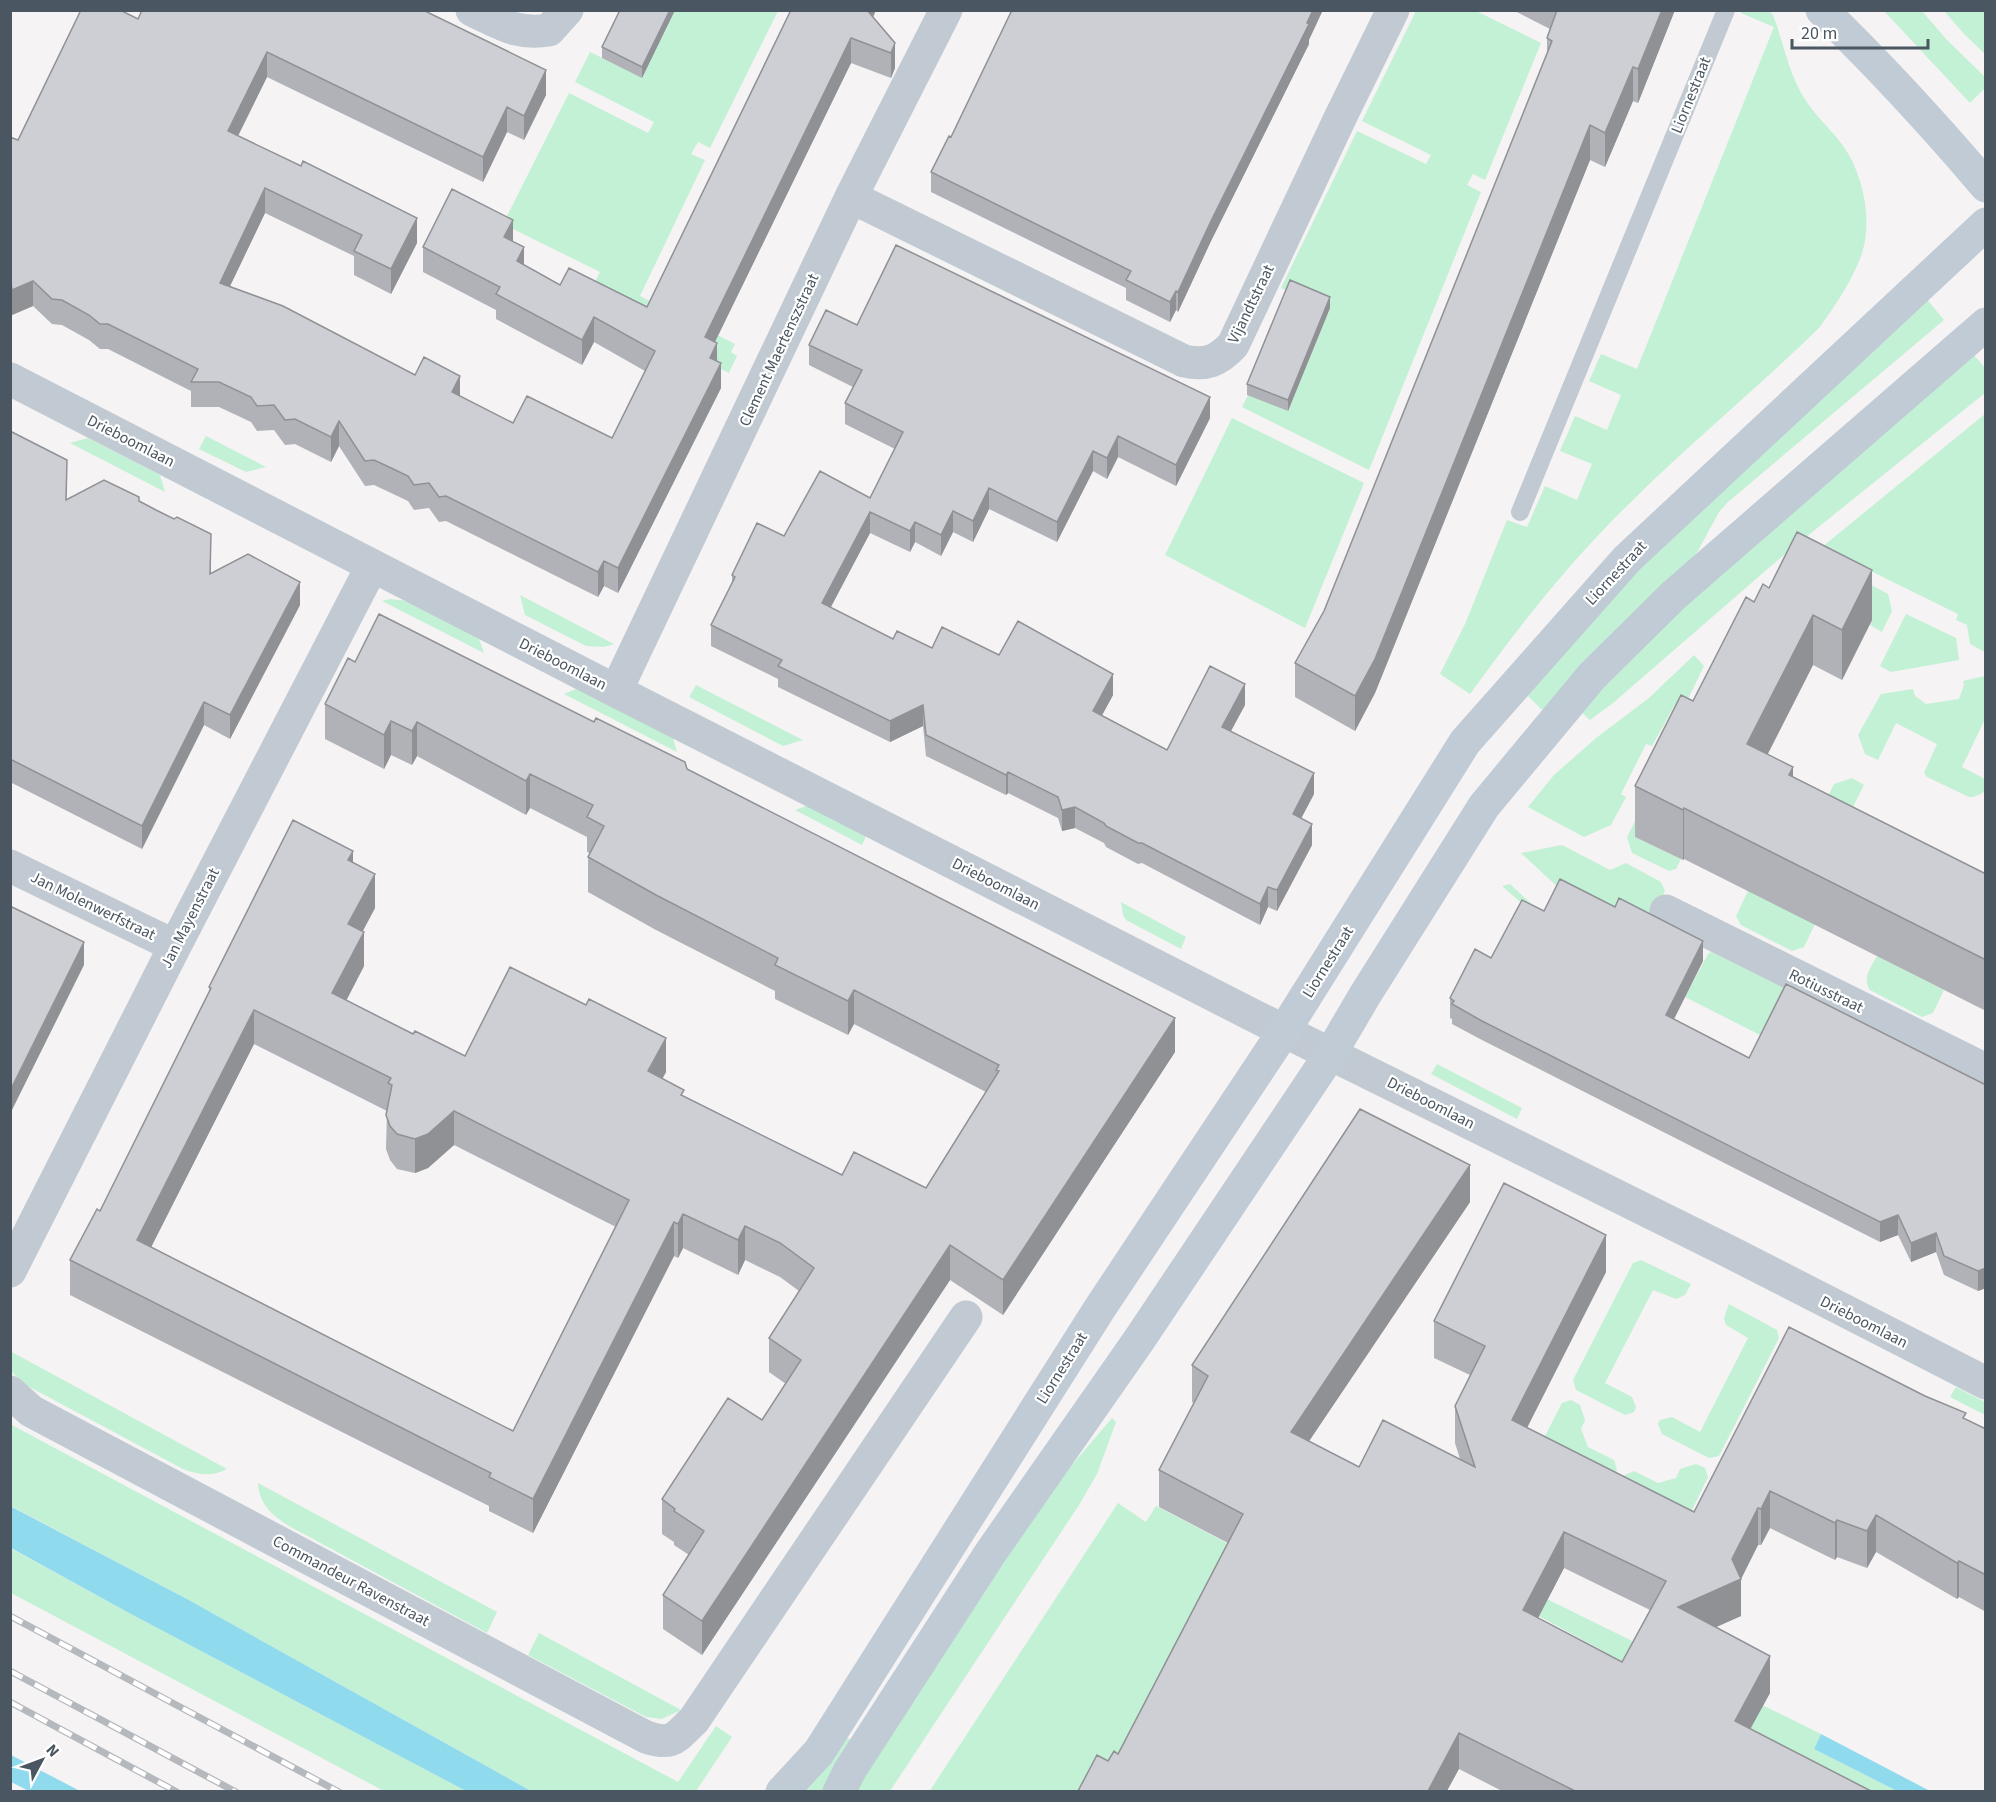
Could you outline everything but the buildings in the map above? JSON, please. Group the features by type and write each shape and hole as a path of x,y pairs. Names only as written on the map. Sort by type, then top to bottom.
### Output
{"street":[{"path":"472,10 510,28 528,33 549,30 567,10"},
{"name":"Clement Maertenszstraat","path":"616,691 851,197 946,10"},
{"name":"Vijandtstraat","path":"851,197 1184,361 1197,364 1221,357 1233,345 1393,10"},
{"path":"1822,10 1866,52 1986,186"},
{"name":"Liornestraat","path":"782,1791 819,1752 1100,1308 1284,1030 1459,752 1627,559 1986,224"},
{"path":"839,1791 850,1770 991,1552 1139,1340 1331,1053 1484,806 1592,676 1674,595 1986,324"},
{"name":"Drieboomlaan","path":"10,379 616,691 1986,1383"},
{"name":"Jan Mayenstraat","path":"10,1271 372,566"},
{"name":"Jan Molenwerfstraat","path":"10,866 175,946"},
{"name":"Rotiusstraat","path":"1666,912 1986,1070"},
{"name":"Commandeur Ravenstraat","path":"10,1392 31,1411 646,1737 661,1742 673,1740 694,1720 966,1317"}],"lane":[{"name":"Liornestraat","path":"1520,512 1725,10"}],"green space":[{"path":"669,11 778,11 710,148 698,142 691,154 705,160 640,296 735,344 731,352 737,356 729,373 631,324 583,305 600,272 503,224 569,93 648,133 654,122 575,82 590,52 637,75"},
{"path":"1416,11 1476,11 1541,43 1485,180 1473,174 1467,185 1481,192 1369,470 1242,407 1248,395 1288,411 1330,308 1281,288 1357,131 1426,164 1431,155 1362,121"},
{"path":"1742,11 1769,11 1773,15 1800,91 1810,107 1840,141 1851,159 1865,203 1866,233 1859,261 1846,287 1819,328 1677,458 1587,547 1507,644 1470,694 1440,674 1465,624 1507,520 1527,527 1545,486 1577,500 1592,464 1560,451 1575,416 1607,430 1621,395 1589,381 1601,354 1637,369 1774,27 1741,13"},
{"path":"1884,11 1922,11 1946,39 1985,77 1985,88 1970,103"},
{"path":"1944,11 1985,11 1985,54 1965,35"},
{"path":"1925,297 1944,320 1728,502 1719,512 1694,558 1544,712 1527,695 1614,589"},
{"path":"1974,355 1985,368 1985,393 1785,554 1613,703 1590,720 1578,709 1617,665"},
{"path":"1985,414 1985,652 1970,644 1967,625 1956,620 1958,614 1822,547"},
{"path":"1232,418 1364,483 1305,628 1165,555"},
{"path":"206,436 266,467 246,472 199,449"},
{"path":"88,438 160,475 165,492 70,443"},
{"path":"1864,581 1888,594 1892,611 1882,632 1870,625 1872,620"},
{"path":"520,595 614,644 604,647 586,646 525,615"},
{"path":"390,599 408,601 478,636 484,653 382,601"},
{"path":"1906,614 1956,638 1959,660 1891,672 1880,666"},
{"path":"1694,655 1704,666 1683,709 1674,706 1652,746 1646,744 1621,794 1626,797 1611,825 1584,837 1528,807 1554,775 1596,738 1649,698"},
{"path":"1985,676 1985,719 1962,767 1985,779 1985,791 1969,797 1927,777 1924,773 1937,744 1896,723 1878,760 1865,754 1858,735 1881,694 1913,689 1915,696 1926,704 1959,699 1964,685 1963,681"},
{"path":"696,685 803,740 783,746 689,697"},
{"path":"582,689 673,738 677,752 564,694"},
{"path":"1676,740 1681,746 1635,837 1681,859 1676,869 1669,871 1632,853 1627,837"},
{"path":"1852,778 1864,785 1846,821 1822,808 1834,784"},
{"path":"809,805 867,834 862,845 795,810"},
{"path":"1562,845 1610,870 1626,863 1661,882 1665,891 1628,966 1583,957 1502,886 1510,884 1540,912 1543,921 1563,892 1521,853"},
{"path":"1748,891 1815,924 1804,947 1792,951 1741,925 1736,916"},
{"path":"1121,902 1186,937 1181,949 1126,920"},
{"path":"1711,952 1792,991 1768,1039 1685,997"},
{"path":"1877,956 1944,990 1933,1013 1922,1017 1870,990 1867,977"},
{"path":"1437,1064 1522,1108 1517,1119 1431,1074"},
{"path":"1641,1260 1691,1284 1685,1295 1676,1299 1653,1290 1605,1383 1632,1397 1636,1407 1634,1412 1625,1415 1576,1390 1573,1380 1633,1263"},
{"path":"1729,1304 1777,1330 1779,1338 1719,1456 1709,1458 1662,1434 1658,1424 1660,1420 1672,1417 1700,1432 1748,1338 1726,1325 1724,1318"},
{"path":"10,1351 227,1469 205,1474 183,1469 24,1384 11,1371"},
{"path":"1956,1387 1985,1402 1985,1415 1950,1397"},
{"path":"1571,1400 1580,1405 1585,1420 1581,1429 1588,1447 1614,1460 1617,1470 1612,1479 1550,1452 1545,1436 1562,1403"},
{"path":"1112,1418 1116,1422 1097,1474 1079,1505 890,1791 854,1792 1049,1492"},
{"path":"10,1424 678,1782 716,1726 732,1737 696,1791 531,1791 187,1599 11,1506"},
{"path":"1696,1464 1705,1468 1708,1477 1692,1510 1676,1516 1622,1480 1625,1475 1634,1471 1658,1483 1676,1478 1680,1469"},
{"path":"258,1483 497,1612 487,1633 289,1526 268,1509 261,1497"},
{"path":"1118,1503 1146,1522 1156,1506 1242,1551 1111,1792 929,1792"},
{"path":"10,1548 466,1791 384,1791 11,1593"},
{"path":"1480,1566 1821,1734 1814,1749 1897,1791 1860,1791 1537,1615"},
{"path":"539,1633 681,1710 662,1719 646,1717 528,1655"},
{"path":"843,1734 853,1742 823,1791 800,1792"}],"water":[{"path":"10,1506 187,1599 531,1791 466,1791 129,1613 11,1548"},
{"path":"1821,1734 1930,1791 1897,1791 1814,1749"},
{"path":"11,1755 80,1791 29,1791 11,1782"}],"railway":[{"path":"10,1616 339,1792"},
{"path":"10,1671 236,1792"},
{"path":"10,1702 177,1792"}]}
